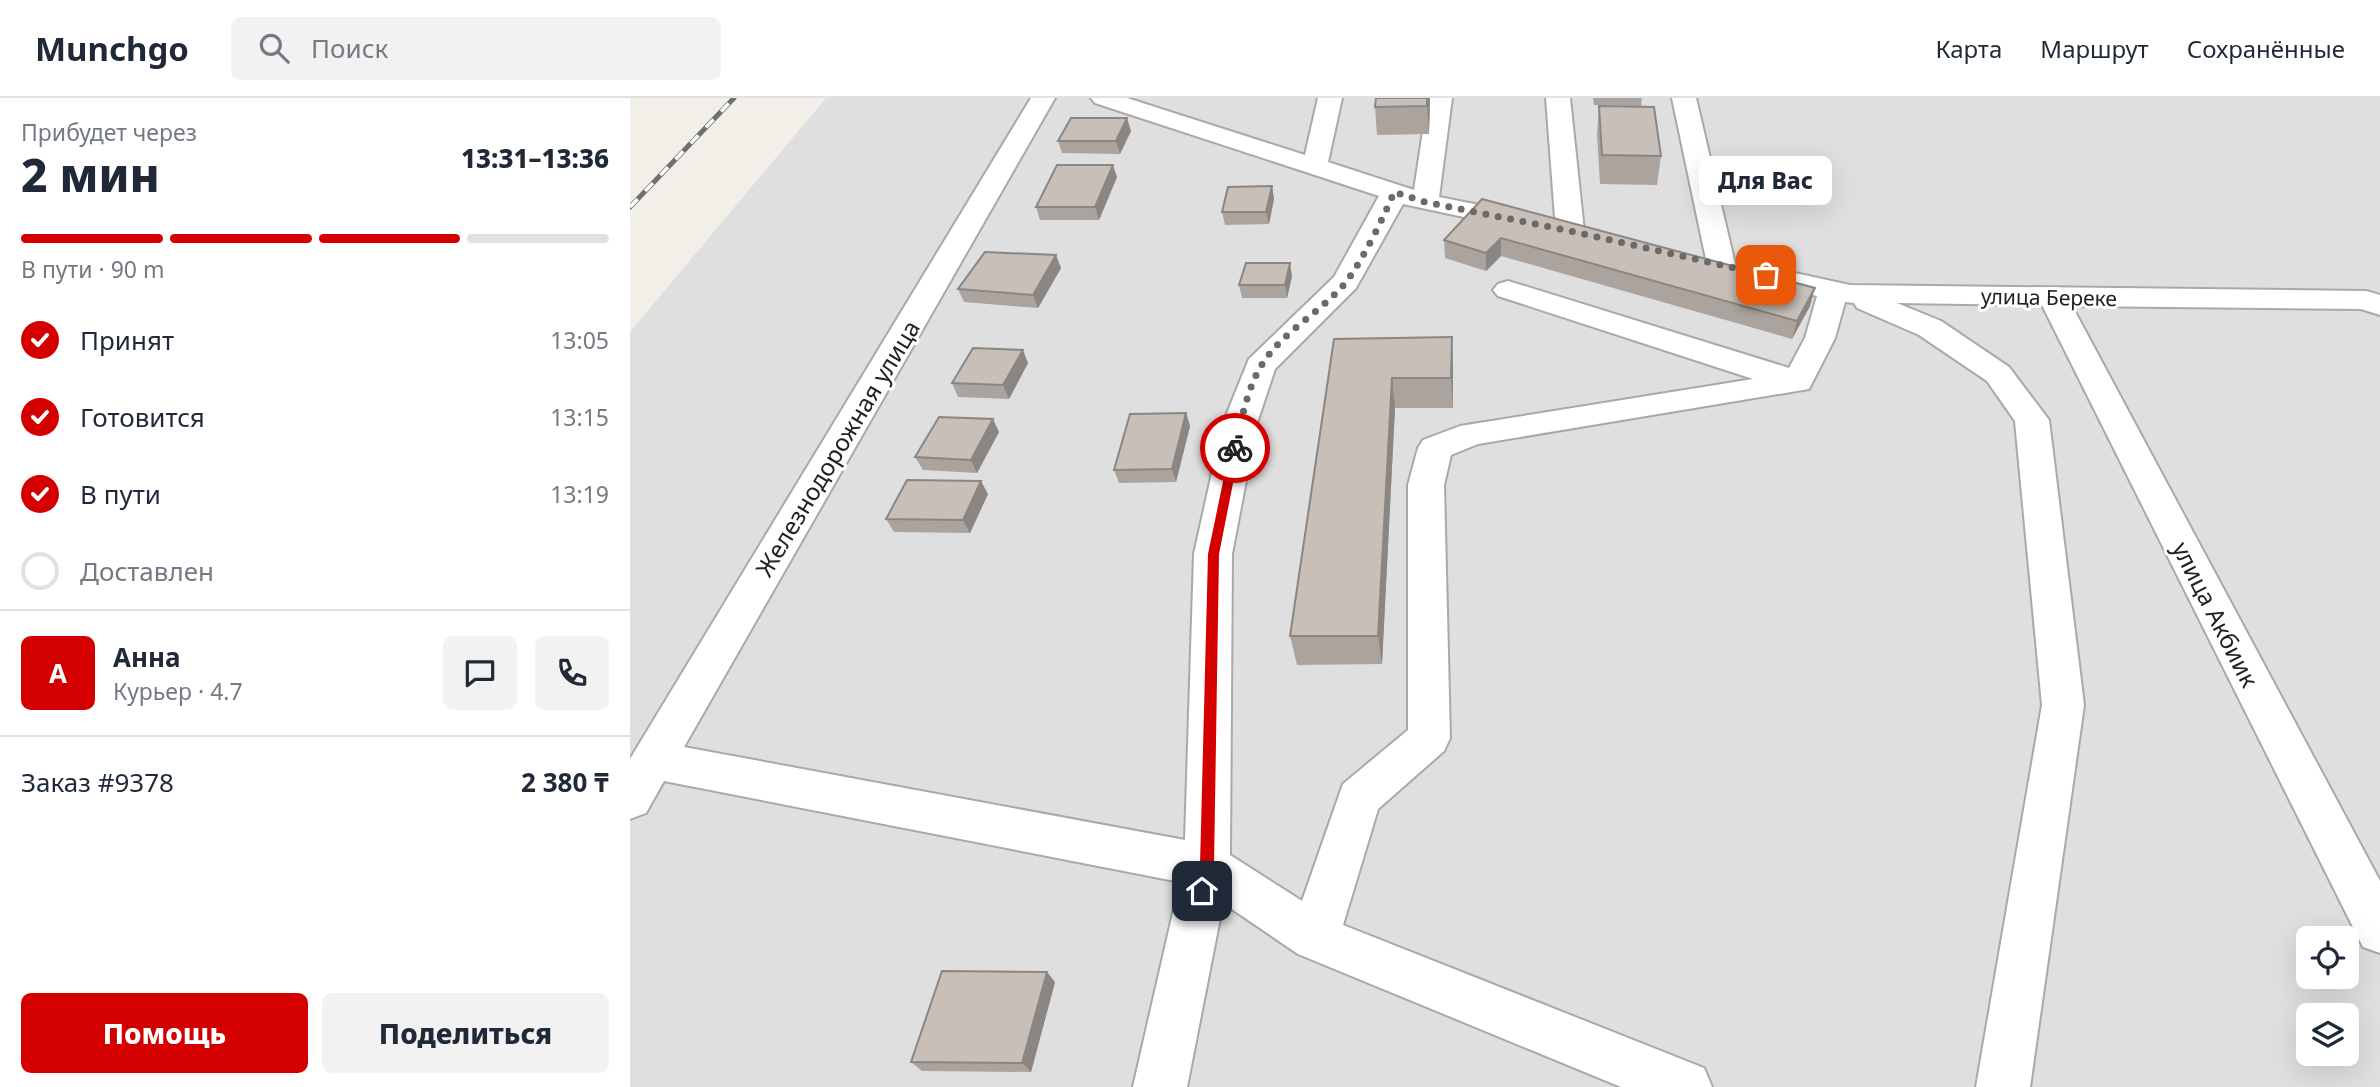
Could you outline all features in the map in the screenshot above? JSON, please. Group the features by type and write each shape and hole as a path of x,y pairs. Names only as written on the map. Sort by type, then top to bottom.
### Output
{"street":[{"name":"Железнодорожная улица","path":"630,799 1043,98"},
{"path":"1103,98 1409,197 1583,234 1558,98"},
{"path":"1315,165 1330,98"},
{"path":"1160,1087 1207,866 1213,554 1240,423 1260,366 1346,282 1387,210 1409,197 1440,98"},
{"name":"улица Береке","path":"1684,98 1709,261 1842,293 2053,298 2366,300 2380,306"},
{"path":"1508,290 1798,382"},
{"path":"1798,382 1842,293 1930,328 1997,374 2032,420 2063,705 2003,1087"},
{"name":"улица Акбиик","path":"2053,298 2380,930"},
{"path":"1315,937 1359,798 1429,738 1426,485 1434,448 1472,433 1798,382"},
{"path":"653,760 1207,866 1315,937 1685,1087"}],"shaded area":[{"path":"826,98 2380,98 2380,1087 630,1087 630,332"}],"building":[{"path":"1376,98 1427,98 1427,106 1375,107"},
{"path":"1599,106 1654,107 1661,156 1602,155"},
{"path":"1071,118 1127,118 1116,141 1058,141"},
{"path":"1057,165 1113,165 1095,207 1036,207"},
{"path":"1272,186 1266,212 1222,212 1228,187"},
{"path":"1482,199 1815,288 1797,321 1501,238 1486,253 1444,240"},
{"path":"985,252 1056,255 1033,295 958,289"},
{"path":"1246,263 1290,263 1285,285 1239,285"},
{"path":"1452,337 1451,378 1392,378 1378,636 1290,636 1334,339"},
{"path":"973,348 1023,350 1003,385 952,383"},
{"path":"1186,413 1172,469 1114,470 1130,414"},
{"path":"939,417 993,419 971,460 915,457"},
{"path":"907,480 981,481 963,520 886,519"},
{"path":"942,971 1047,972 1022,1063 911,1062"}],"railway":[{"path":"630,207 734,98"}],"way so far":[{"path":"1235,448 1240,423 1260,366 1346,282 1387,210 1394,192 1425,202 1766,275"}],"place":[{"name":"Для Вас","path":"1766,275"}],"route":[{"path":"1202,891 1207,866 1213,554 1235,448"}]}
